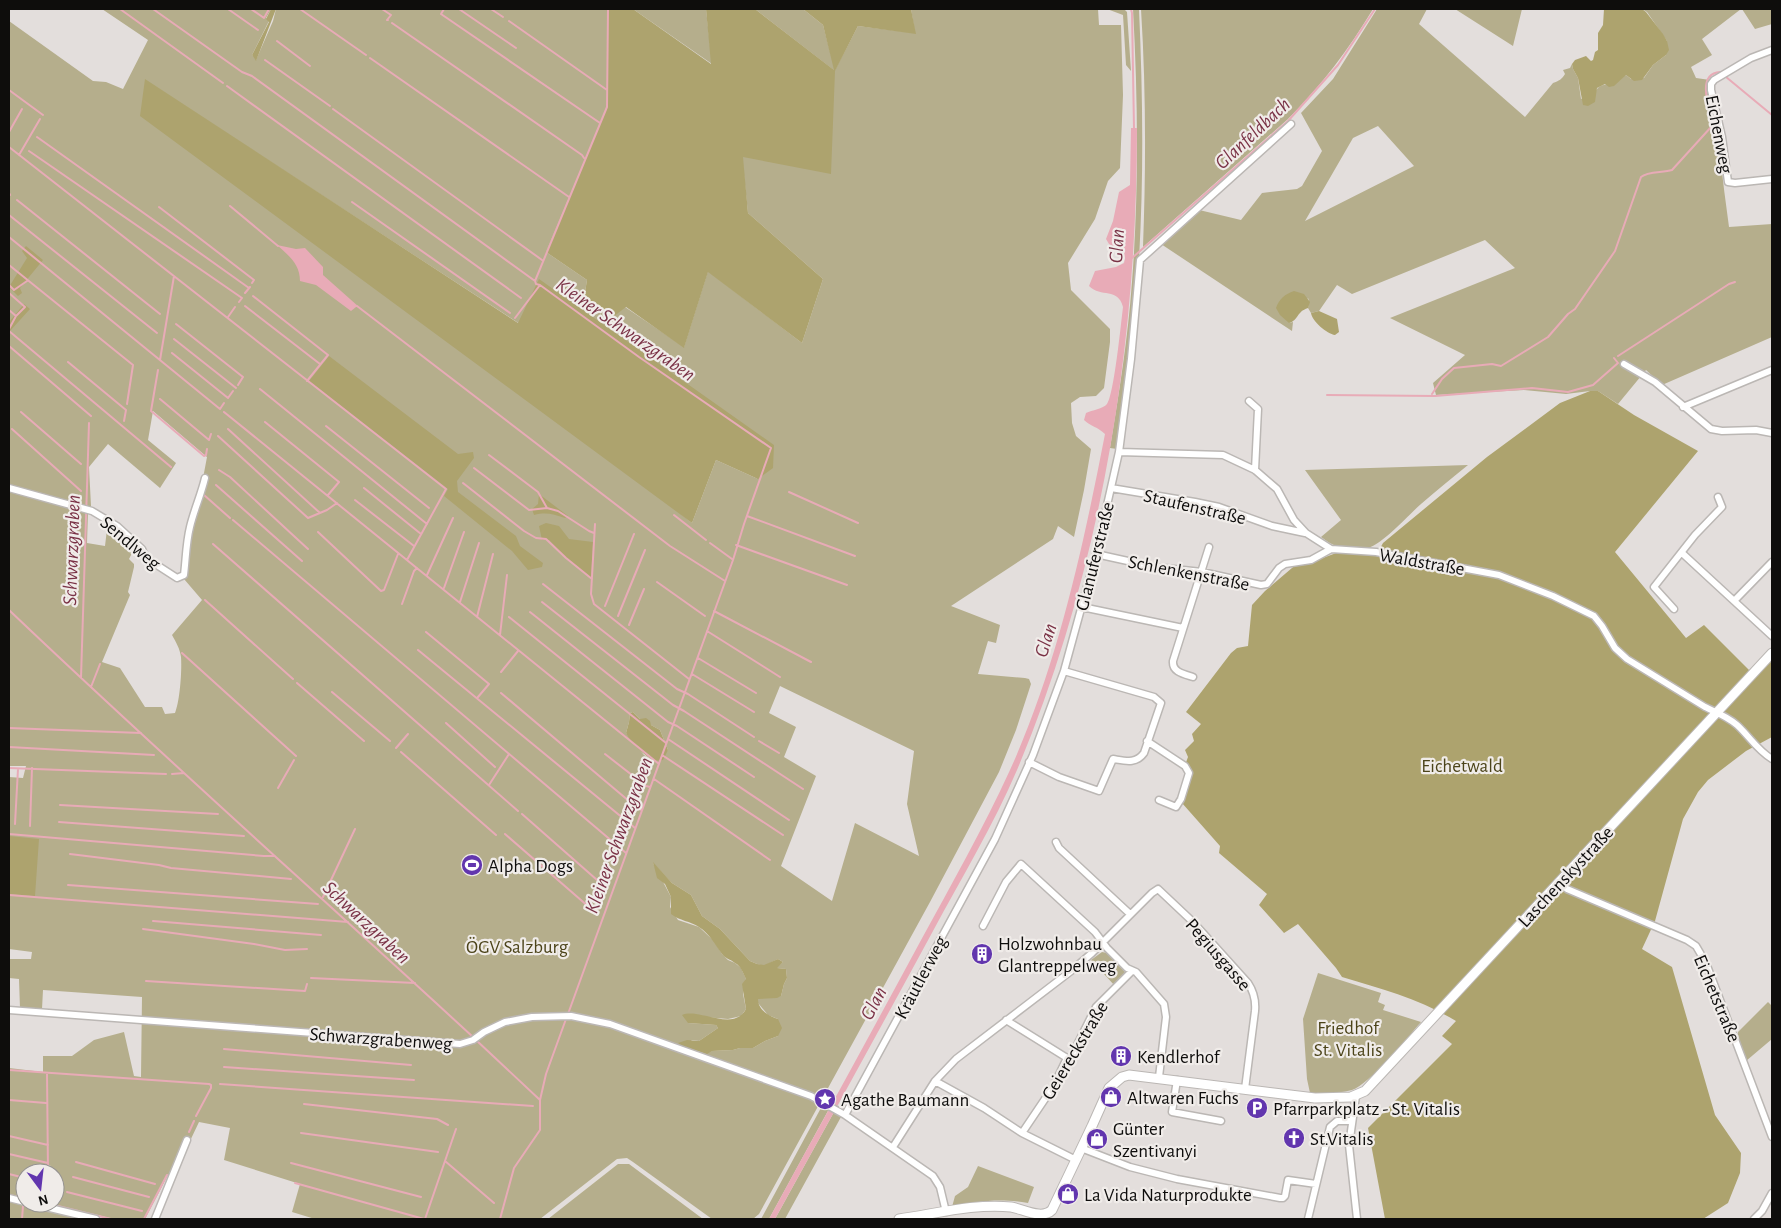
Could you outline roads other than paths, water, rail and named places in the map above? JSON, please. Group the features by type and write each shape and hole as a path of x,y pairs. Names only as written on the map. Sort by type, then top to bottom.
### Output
{"street":[{"name":"Eichenweg","path":"1772,50 1751,58 1714,80 1711,84 1722,137 1727,180 1735,183 1772,178"},
{"name":"Glanuferstraße","path":"994,839 1029,762 1034,755 1064,671 1096,554 1119,452 1131,359 1140,260 1291,124"},
{"path":"1624,364 1655,382 1711,429 1722,431 1756,430 1772,433"},
{"path":"1683,407 1772,370"},
{"path":"1250,400 1258,409 1255,470"},
{"name":"Waldstraße","path":"1119,452 1218,454 1228,457 1255,470 1277,489 1294,520 1306,533 1331,549 1376,552 1499,575 1553,596 1594,616 1615,648 1627,659 1705,708 1718,712 1737,725 1754,745 1772,759"},
{"name":"Sendlweg","path":"9,488 81,506 90,510 118,526 142,549 146,558 176,578 184,575 189,530 205,478"},
{"name":"Staufenstraße","path":"1111,488 1219,507 1272,526 1306,533"},
{"path":"1674,609 1654,587 1695,535 1722,507 1718,498"},
{"path":"1192,677 1176,670 1172,664 1209,547"},
{"name":"Schlenkenstraße","path":"1096,554 1155,567 1202,572 1261,586 1267,584 1284,564 1311,560 1331,549"},
{"path":"1682,553 1772,636"},
{"path":"1734,601 1772,562"},
{"path":"1082,607 1183,628"},
{"name":"Laschenskystraße","path":"1356,1096 1373,1083 1772,653"},
{"path":"1029,762 1059,777 1099,791 1113,758 1134,761 1139,759 1144,753 1161,703 1154,697 1064,671"},
{"path":"1147,741 1185,766 1189,773 1181,800 1176,807 1159,800"},
{"name":"Kräutlerweg","path":"843,1114 994,839"},
{"path":"893,1147 935,1081 956,1059 1069,973 1130,914 1059,848 1056,842"},
{"path":"983,926 1006,882 1022,864 1095,932 1113,955 1127,968 1136,972 1165,1007 1165,1034 1159,1077"},
{"name":"Eichetstraße","path":"1558,882 1567,889 1687,940 1696,946 1706,963 1772,1137"},
{"name":"Pegiusgasse","path":"1130,914 1152,892 1158,889 1193,922 1248,983 1253,991 1256,1011 1245,1089"},
{"name":"Geiereckstraße","path":"1022,1133 1053,1087 1096,1007 1132,971"},
{"name":"Schwarzgrabenweg","path":"9,1010 453,1044 464,1044 506,1022 564,1015 595,1020 627,1029 680,1050 811,1096 843,1114"},
{"path":"1006,1020 1067,1058"},
{"path":"899,1219 1003,1206 1047,1218 1109,1088 1114,1082 1129,1075 1159,1077 1315,1098 1356,1096 1349,1150 1357,1219"},
{"path":"1177,1080 1172,1112 1221,1121"},
{"path":"935,1081 984,1108 1022,1133 1076,1160"},
{"path":"843,1114 933,1176 940,1187 946,1212"},
{"path":"1308,1219 1330,1126 1337,1121 1352,1121"},
{"path":"157,1219 188,1140"},
{"path":"1082,1148 1130,1167 1177,1179 1280,1198 1285,1196 1288,1180 1316,1184"},
{"path":"1754,1219 1762,1211 1772,1193"},
{"path":"65,1212 93,1219"}],"water":[{"path":"1131,128 1137,128 1130,292 1121,374 1109,455 1092,536 1072,615 1047,693 1017,770 988,831 775,1219 769,1219 978,835 1010,770 1042,689 1078,562 1105,434 1084,420 1086,413 1107,404 1115,374 1123,307 1117,297 1099,292 1089,286 1095,271 1116,267 1124,263 1125,258 1119,249 1109,244 1106,239 1113,221 1119,192 1130,185"},
{"path":"277,245 296,249 305,248 323,267 323,275 359,307 351,311 316,285 300,281 296,265"}],"waterway":[{"path":"120,9 223,83"},
{"path":"153,9 242,72 252,76 535,281"},
{"path":"228,9 258,30"},
{"path":"251,9 264,18 269,9"},
{"path":"300,9 366,55"},
{"path":"382,9 391,15 388,20"},
{"path":"444,9 441,14 600,123"},
{"path":"459,9 516,48"},
{"path":"491,9 503,17"},
{"name":"Kleiner Schwarzgraben","path":"568,1014 733,560 771,448 536,284 535,281 607,107 608,9"},
{"name":"Glan","path":"1131,9 1134,129"},
{"name":"Glanfeldbach","path":"1132,258 1288,121 1338,65 1375,9"},
{"path":"509,21 607,90"},
{"path":"392,23 584,158"},
{"path":"277,41 310,66"},
{"path":"370,58 569,197"},
{"path":"265,60 330,106"},
{"path":"1432,394 1442,379 1454,368 1492,364 1501,366 1548,337 1568,314 1575,309 1615,251 1641,177 1672,170 1712,126 1713,121 1707,100 1706,85 1708,79 1713,74 1720,72 1772,115"},
{"path":"227,86 521,298"},
{"path":"9,90 43,115"},
{"path":"9,132 22,109"},
{"path":"333,109 542,260"},
{"path":"19,155 40,119"},
{"path":"37,137 249,288"},
{"path":"9,147 446,489 407,560"},
{"path":"29,151 242,298 239,302"},
{"path":"17,200 160,314"},
{"path":"352,202 510,313"},
{"name":"Kleiner Schwarzgraben","path":"230,206 278,246"},
{"path":"159,207 254,280 252,283"},
{"path":"9,215 157,333"},
{"path":"9,237 220,409 224,403"},
{"path":"9,265 133,365 127,404"},
{"path":"160,360 174,276"},
{"path":"9,285 14,290 27,281"},
{"path":"1618,356 1729,284 1735,282"},
{"path":"515,318 540,285"},
{"path":"245,293 250,287"},
{"path":"9,293 25,307 16,316"},
{"path":"253,296 328,355 307,381"},
{"path":"245,306 320,364"},
{"name":"Kleiner Schwarzgraben","path":"357,306 670,546 725,581"},
{"path":"228,317 235,307"},
{"path":"9,310 16,316 9,329"},
{"path":"176,324 243,377 238,385"},
{"path":"9,331 171,467"},
{"path":"174,339 236,388"},
{"path":"9,346 91,416"},
{"path":"172,353 228,398 233,391"},
{"path":"1327,395 1435,396 1532,388 1568,392 1593,385 1618,363 1614,358"},
{"path":"68,362 126,410 124,421"},
{"path":"158,370 151,411 204,456 207,449"},
{"path":"260,389 427,524"},
{"path":"160,399 209,440 211,434"},
{"path":"21,412 81,464"},
{"path":"224,412 659,764"},
{"path":"265,422 339,482 328,495"},
{"name":"Schwarzgraben","path":"81,678 89,423"},
{"path":"326,426 429,508"},
{"path":"12,429 81,491"},
{"path":"228,429 320,513"},
{"path":"218,436 308,518 327,510 337,503"},
{"path":"489,455 538,492 547,508"},
{"path":"474,468 529,510 547,508 558,511 594,533"},
{"path":"219,470 230,477 308,549"},
{"path":"463,483 524,531 536,538 546,539 592,579"},
{"path":"216,485 302,561"},
{"path":"364,488 421,534"},
{"path":"789,492 858,523"},
{"path":"204,495 230,518"},
{"path":"355,500 414,546"},
{"path":"674,515 706,540"},
{"path":"747,516 855,556"},
{"path":"427,575 453,518"},
{"path":"233,520 626,853"},
{"path":"595,524 591,594 594,604 689,679"},
{"path":"318,532 381,591 384,590 398,554"},
{"path":"444,588 464,532"},
{"path":"605,606 634,534"},
{"path":"460,602 479,543"},
{"path":"710,543 732,559"},
{"path":"213,544 518,811"},
{"path":"736,545 847,585"},
{"path":"618,616 645,550"},
{"path":"477,617 493,554"},
{"path":"402,604 414,571 417,568"},
{"path":"500,635 507,575"},
{"path":"657,582 705,616"},
{"path":"543,584 677,689 688,694 754,737"},
{"path":"629,625 644,589"},
{"path":"205,600 293,679"},
{"path":"542,602 673,705 803,789"},
{"name":"Schwarzgraben","path":"9,610 473,1037"},
{"path":"714,611 811,662"},
{"path":"530,612 668,722 754,777"},
{"path":"509,617 666,743"},
{"path":"707,631 780,677"},
{"path":"426,632 489,684 478,697"},
{"path":"418,650 635,828"},
{"path":"501,672 518,651"},
{"path":"182,653 296,756"},
{"path":"698,658 756,693"},
{"path":"91,687 100,664"},
{"path":"692,674 754,712"},
{"path":"297,683 364,741"},
{"path":"332,692 390,741"},
{"path":"501,693 641,810"},
{"path":"446,723 495,767"},
{"path":"9,728 141,733"},
{"path":"396,748 408,734"},
{"path":"668,739 789,820"},
{"path":"759,741 779,753"},
{"path":"9,747 154,755"},
{"path":"401,752 496,835"},
{"path":"489,785 509,754"},
{"path":"605,754 646,786 650,787"},
{"path":"662,755 783,835"},
{"path":"278,788 294,760"},
{"path":"9,768 166,774"},
{"path":"30,826 32,768"},
{"path":"15,824 18,769"},
{"path":"172,774 184,773"},
{"path":"654,779 770,860"},
{"path":"60,805 218,814"},
{"path":"522,814 605,887"},
{"path":"59,822 244,836"},
{"path":"323,897 355,829"},
{"path":"9,834 275,856"},
{"path":"505,834 597,914"},
{"path":"70,854 171,868 291,879"},
{"path":"68,885 318,904"},
{"path":"9,895 348,922"},
{"path":"153,921 321,935"},
{"path":"143,929 285,950 307,949"},
{"path":"311,978 415,983"},
{"path":"146,981 305,991 307,984"},
{"name":"Kleiner Schwarzgraben","path":"540,1100 546,1074 566,1019"},
{"name":"Schwarzgraben","path":"476,1040 540,1100 540,1130 514,1168 500,1219"},
{"path":"224,1049 411,1065"},
{"path":"224,1067 414,1080"},
{"path":"9,1070 209,1084 211,1088 196,1116"},
{"path":"47,1073 48,1163"},
{"path":"220,1084 533,1106"},
{"path":"9,1100 46,1103"},
{"path":"304,1104 437,1119 448,1125"},
{"path":"189,1132 194,1121"},
{"path":"425,1219 456,1129"},
{"path":"301,1133 438,1152"},
{"path":"9,1136 48,1145"},
{"path":"9,1154 48,1163"},
{"path":"445,1161 494,1203"},
{"path":"76,1162 155,1184"},
{"path":"291,1163 421,1197"},
{"path":"9,1174 15,1176"},
{"path":"144,1219 167,1175"},
{"path":"73,1177 149,1197"},
{"path":"295,1183 424,1219"},
{"path":"67,1192 142,1211"},
{"path":"9,1195 15,1196"},
{"path":"22,1219 23,1206 26,1205 83,1219"},
{"path":"65,1208 111,1219"}],"place":[{"name":"Alpha Dogs","path":"472,865"},
{"name":"Holzwohnbau Glantreppelweg","path":"982,954"},
{"name":"Kendlerhof","path":"1121,1056"},
{"name":"Altwaren Fuchs","path":"1111,1097"},
{"name":"Agathe Baumann","path":"825,1099"},
{"name":"Pfarrparkplatz - St. Vitalis","path":"1257,1108"},
{"name":"St.Vitalis","path":"1294,1138"},
{"name":"Günter Szentivanyi","path":"1097,1139"},
{"name":"La Vida Naturprodukte","path":"1068,1194"}],"park label":[{"name":"Eichetwald","path":"1462,765"},
{"name":"ÖGV Salzburg","path":"517,946"},
{"name":"Friedhof St. Vitalis","path":"1348,1038"}]}
